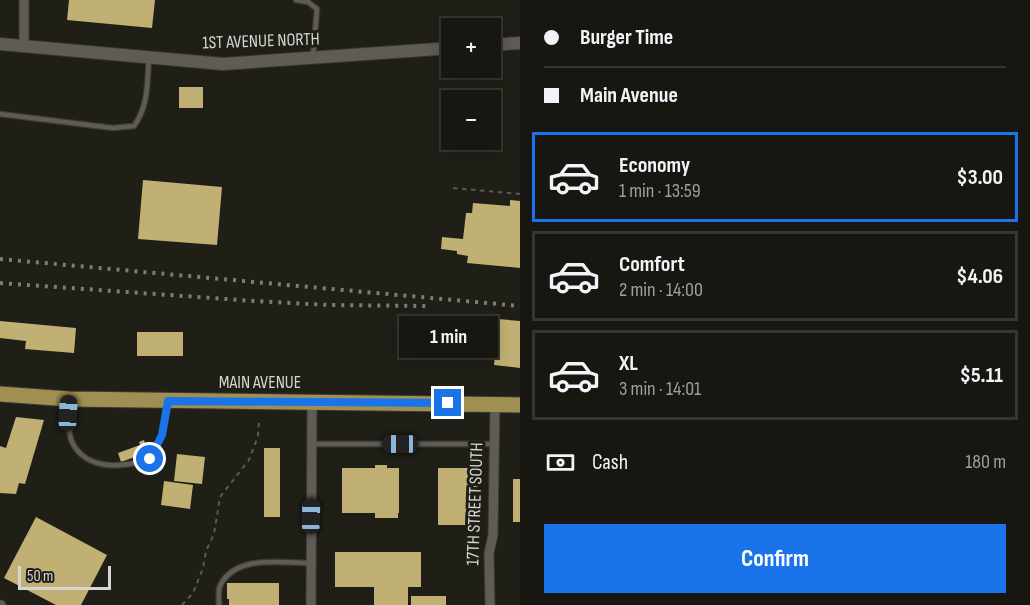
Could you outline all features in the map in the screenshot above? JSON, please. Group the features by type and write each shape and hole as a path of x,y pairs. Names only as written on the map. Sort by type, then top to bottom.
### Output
{"main road":[{"name":"MAIN AVENUE","path":"0,394 69,399 520,405"}],"street":[{"path":"24,0 24,47"},
{"path":"501,44 520,43"},
{"name":"1ST AVENUE NORTH","path":"0,44 223,64 441,49"},
{"path":"311,605 312,401"},
{"name":"17TH STREET SOUTH","path":"490,605 489,553 493,535 495,404"}],"lane":[{"path":"296,0 308,2 317,9 313,57"},
{"path":"0,114 113,128 134,126 142,115 147,100 149,58"},
{"path":"69,399 68,413 72,443 89,461 112,466 136,464 150,459 162,435 168,401"},
{"path":"312,444 494,444"},
{"path":"219,605 220,587 234,569 254,563 310,563"}],"path":[{"path":"453,188 520,194"},
{"path":"182,605 193,592 203,568 206,551 214,534 220,497 249,460 258,435 259,421"}],"building":[{"path":"69,0 155,0 152,28 67,20"},
{"path":"179,87 203,87 203,108 179,108"},
{"path":"143,180 222,187 217,245 138,239"},
{"path":"510,200 520,201 520,268 467,263 468,256 457,254 457,251 441,249 442,237 463,239 466,213 472,213 473,203 510,206"},
{"path":"498,319 520,321 520,368 494,365"},
{"path":"0,321 76,328 74,353 25,349 26,341 0,338"},
{"path":"137,332 183,332 183,356 137,356"},
{"path":"16,417 44,420 25,484 19,483 16,494 0,493 0,446 6,448"},
{"path":"144,440 150,455 144,458 143,454 121,462 118,453 140,445 139,442"},
{"path":"264,448 280,448 280,517 264,517"},
{"path":"177,454 205,457 202,484 174,481"},
{"path":"375,465 399,468 398,518 375,518 375,513 342,513 342,468 375,468"},
{"path":"438,468 478,468 478,525 438,525"},
{"path":"513,479 520,479 520,522 513,522"},
{"path":"164,481 193,485 190,509 161,505"},
{"path":"36,517 107,555 81,605 56,605 4,578"},
{"path":"335,552 421,552 421,587 408,587 408,605 374,605 374,587 335,587"},
{"path":"227,583 279,583 279,605 229,605"},
{"path":"411,596 446,596 446,605 411,605"}],"railway":[{"path":"0,259 520,306"},
{"path":"0,283 254,301 329,305 426,306"}],"route":[{"path":"150,459 162,435 168,401 448,403"}]}
